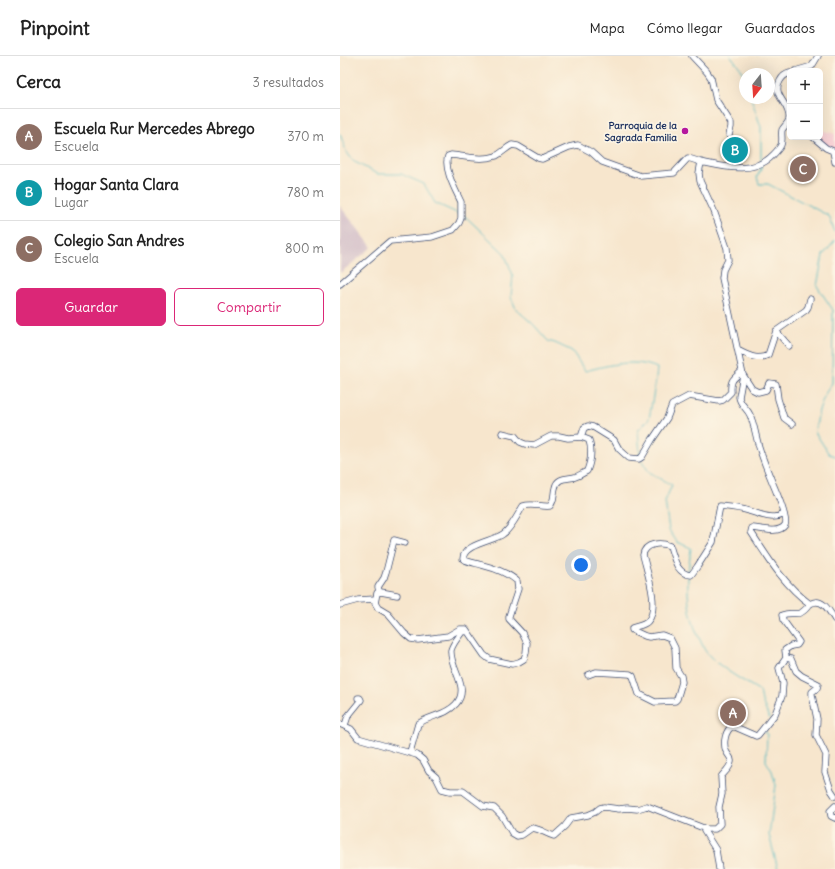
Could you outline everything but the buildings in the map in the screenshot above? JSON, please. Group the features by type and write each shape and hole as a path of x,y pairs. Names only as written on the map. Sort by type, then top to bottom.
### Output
{"street":[{"path":"692,56 708,72 711,78 716,100 731,126 729,135"},
{"path":"805,68 812,66 818,56"},
{"path":"787,74 782,78 778,90 779,95 787,107"},
{"path":"340,284 390,241 432,236 449,232 456,227 461,218 462,208 461,202 446,166 448,156 490,157 497,155 512,145 518,146 536,157 544,158 558,151 578,145 591,152 602,162 641,176 674,173 688,158 722,167 734,168 757,166 767,161 781,145 782,130 787,126"},
{"path":"817,140 826,148 834,151 835,162"},
{"path":"701,162 699,173 700,181 727,248 728,260 723,270 722,278 729,316 739,351 743,373 752,389 758,392 766,390 769,383 776,384 778,399 784,418 792,424"},
{"path":"739,351 758,358 768,355 776,331 806,310 810,299"},
{"path":"776,331 788,346"},
{"path":"581,437 584,428 588,426 593,427 614,440 619,449 625,455 634,460 639,459 642,457 668,418 672,405 689,396 715,401 723,400 731,392 732,380 743,373"},
{"path":"743,373 739,400 751,416 759,450 775,486 786,523 785,526 779,530 752,528 751,532 784,579 797,594 810,604"},
{"path":"381,592 377,594 375,599 375,603 378,608 388,614 404,633 414,640 448,636 460,629 466,629 484,655 489,658 512,664 519,662 524,658 527,643 522,633 509,619 518,589 517,581 511,576 484,565 466,561 463,559 463,556 464,553 478,543 503,535 524,506 550,506 553,502 555,487 559,481 564,478 577,477 587,471 590,463 591,446 589,440 581,437 568,438 559,436 551,436 534,445 530,445 520,442 515,436 502,433"},
{"path":"588,675 596,672 630,674 633,676 639,694 655,702 675,701 682,682 681,676 676,668 676,648 670,638 662,635 645,636 632,630 632,628 648,622 652,616 654,605 643,555 644,551 646,548 654,544 664,544 670,546 676,564 681,572 685,575 691,575 713,542 720,506 748,510 774,517 784,514"},
{"path":"397,595 378,591 378,587 384,578 394,540 404,543"},
{"path":"340,605 358,600 375,599"},
{"path":"358,698 361,700 342,724 351,728 358,738 417,755 424,760 429,771 436,777 442,789 450,792 463,791 483,806 494,808 502,816 512,833 517,836 522,835 532,828 539,829 554,836 571,818 588,815 604,807 619,810 627,808 637,809 647,806 706,829 715,829 720,824 719,807 722,794 721,777 730,767 731,761 731,757 726,750 726,735 728,729 733,726 747,731 754,736 758,735 775,714 782,696 783,683 779,668 786,658 786,650 791,646 797,645 799,642 783,620 782,615 797,614 802,612 813,602 822,604 826,607 835,620"},
{"path":"410,752 418,724 448,712 457,702 461,694 461,685 451,656 453,644 462,632 468,631"},
{"path":"786,658 791,660 796,671 802,676 818,684 817,688 812,692 817,715 816,735 825,751 824,772 835,796"},
{"path":"835,806 830,812 831,816 835,818"},
{"path":"706,829 704,831 716,850 719,869"}],"shaded area":[{"path":"823,131 835,134 835,149 823,145 820,140 823,140"},
{"path":"340,206 372,247 340,273"}],"waterway":[{"path":"731,56 740,68"},
{"path":"753,104 761,127 761,160"},
{"path":"340,134 346,151 353,161 377,174 401,174 424,184 435,203 459,214"},
{"path":"761,165 761,169 757,177 759,184 768,184 829,216 835,232"},
{"path":"463,216 504,253 513,275 511,297 516,309 533,324 548,341 572,351 585,371 630,363 639,363 657,368 649,419 638,430 640,454"},
{"path":"835,241 823,255 817,286 833,310 832,383 825,394 819,410 815,432 829,454 835,456"},
{"path":"642,461 649,472 672,485 665,501 669,530 677,542 691,548 688,572"},
{"path":"688,577 688,594 692,618 704,649 724,669 760,691 762,701 769,718"},
{"path":"764,731 767,733 766,761 772,771 776,785 769,835 778,869"}],"place":[{"name":"Parroquia de la Sagrada Familia","path":"685,131"},
{"name":"Hogar Santa Clara","path":"735,150"},
{"name":"Colegio San Andres","path":"803,169"},
{"name":"Escuela Rur Mercedes Abrego","path":"733,713"}]}
